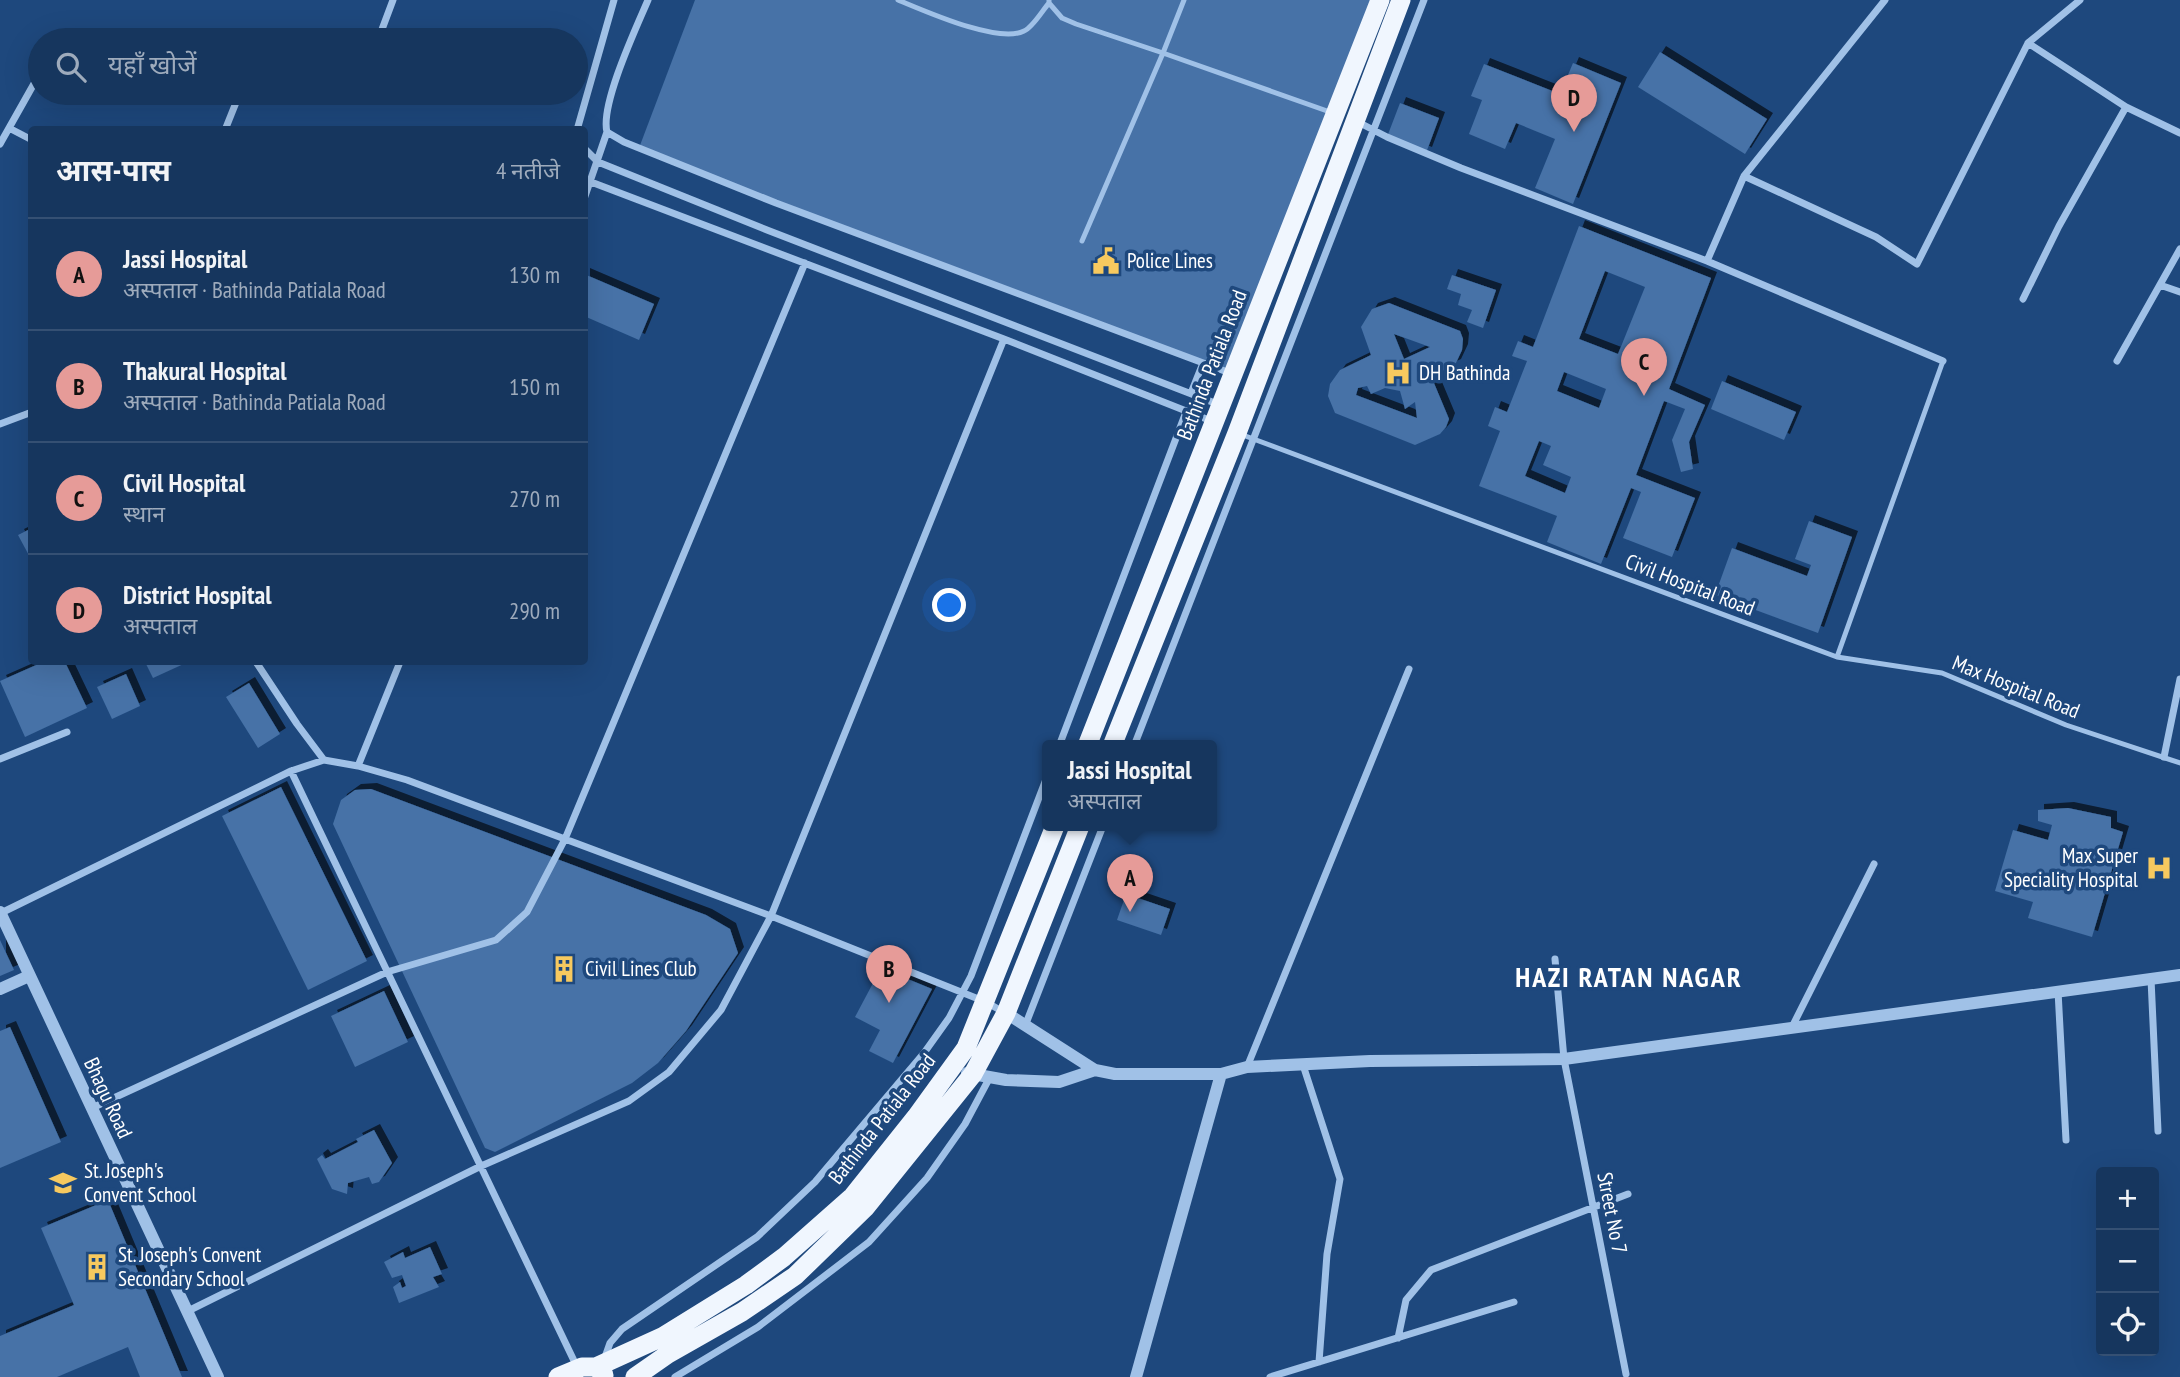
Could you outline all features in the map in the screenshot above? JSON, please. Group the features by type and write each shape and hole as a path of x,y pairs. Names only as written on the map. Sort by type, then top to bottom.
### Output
{"highway":[{"name":"Bathinda Patiala Road","path":"1089,740 1380,0"},
{"path":"1115,740 1245,436 1355,121 1401,0"},
{"name":"Bathinda Patiala Road","path":"558,1377 596,1369 662,1337 746,1285 784,1257 853,1196 966,1048 1053,831"},
{"path":"635,1377 668,1354 742,1312 795,1276 865,1208 982,1076 1078,831"}],"street":[{"path":"382,28 393,0"},
{"path":"588,86 614,0"},
{"path":"588,189 607,132 607,111 626,52 648,0"},
{"path":"1136,740 1245,436 1374,130 1424,0"},
{"path":"1707,261 1744,176 1885,0"},
{"path":"1744,176 1876,237 1917,264 2028,43 2080,0"},
{"path":"2028,43 2126,107 2180,133"},
{"path":"0,144 28,94"},
{"path":"227,126 235,105"},
{"path":"576,126 582,105"},
{"path":"2023,299 2059,226 2126,107"},
{"path":"1355,121 1461,168 1707,261 1943,361"},
{"path":"9,128 28,138"},
{"path":"607,132 624,142 776,203 1233,374"},
{"path":"588,152 598,162 779,235 1191,393 1217,414"},
{"path":"591,182 1004,339 1186,412 1217,414"},
{"path":"2117,361 2180,249"},
{"path":"92,1108 387,972 496,940 527,912 565,839 805,263"},
{"path":"2160,285 2180,292"},
{"path":"188,1311 480,1167 629,1101 669,1072 721,1010 771,916 1004,339"},
{"path":"1191,393 1203,363"},
{"path":"1061,740 1186,412"},
{"path":"0,424 28,414"},
{"path":"258,665 324,760"},
{"path":"358,766 399,665"},
{"path":"1247,1067 1409,669"},
{"path":"2164,757 2180,679"},
{"path":"0,759 67,732"},
{"path":"0,913 292,771 324,760 358,766 407,780 771,916 986,1002 1095,1070 1115,1074 1221,1074 1247,1067 1370,1061 1564,1059 2180,975"},
{"path":"292,771 480,1167 596,1369"},
{"path":"596,1369 610,1343 622,1329 757,1237 815,1182 924,1053 963,993 1042,789"},
{"path":"1025,1026 1101,831"},
{"path":"1792,1028 1874,864"},
{"name":"Bhagu Road","path":"0,913 218,1377"},
{"name":"Street No 7","path":"1555,959 1564,1059 1626,1374"},
{"path":"0,989 29,976"},
{"path":"2151,979 2158,1131"},
{"path":"2058,991 2066,1140"},
{"path":"1303,1065 1340,1179 1327,1254 1319,1362"},
{"path":"950,1070 1006,1080 1059,1082 1095,1070"},
{"path":"1136,1377 1221,1074"},
{"path":"676,1377 758,1327 869,1241 927,1178 965,1124 982,1076"},
{"path":"1398,1338 1406,1300 1431,1270 1628,1194"},
{"path":"1270,1377 1514,1302"}],"lane":[{"path":"898,0 961,24 1006,36 1026,31 1049,1 1062,18 1076,24 1355,121"},
{"path":"1082,241 1184,0"},
{"path":"1837,657 1943,361"},
{"name":"Civil Hospital Road","path":"1245,436 1837,657"},
{"name":"Max Hospital Road","path":"1837,657 1942,673 2066,725 2180,763"}],"building":[{"name":"Police Lines","path":"695,0 1380,0 1233,374 639,148"},
{"path":"1660,52 1767,119 1745,154 1638,87"},
{"path":"1573,63 1621,83 1573,204 1535,188 1555,139 1516,123 1505,149 1469,134 1482,100 1471,96 1484,64 1560,94"},
{"path":"1400,103 1439,118 1426,153 1387,137"},
{"path":"1579,226 1711,278 1669,389 1705,405 1689,442 1693,469 1681,472 1672,440 1685,409 1664,401 1636,475 1695,498 1672,557 1623,538 1641,492 1631,488 1601,564 1547,542 1557,516 1479,486 1500,431 1488,426 1495,407 1507,412 1527,361 1512,356 1518,341 1533,347","holes":["1605,271 1645,287 1618,354 1579,339","1564,372 1606,389 1599,408 1557,391","1539,441 1551,446 1543,465 1571,477 1565,493 1525,476"]},
{"path":"1452,275 1496,290 1483,328 1467,322 1472,310 1458,305 1461,294 1447,289"},
{"path":"588,276 654,304 639,340 588,318"},
{"path":"1389,303 1460,331 1463,339 1462,350 1455,365 1431,376 1449,419 1446,427 1440,434 1415,445 1335,413 1328,396 1330,384 1340,370 1371,355 1361,327 1372,309","holes":["1394,334 1430,347 1404,359","1367,386 1371,394 1385,388 1400,391 1405,409 1415,402 1417,418 1356,395 1358,388"]},
{"path":"1722,381 1796,412 1784,440 1711,409"},
{"path":"1809,521 1852,537 1818,633 1715,595 1732,548 1807,576 1811,565 1795,559"},
{"path":"28,530 28,554 18,535"},
{"path":"36,665 66,665 87,708 25,737 0,681"},
{"path":"146,665 181,665 153,678"},
{"path":"126,674 140,706 112,719 97,687"},
{"path":"249,683 280,734 258,748 226,697"},
{"path":"281,787 367,961 308,990 222,816"},
{"name":"Civil Lines Club","path":"371,789 706,915 730,929 738,953 686,1031 658,1063 632,1083 495,1152 485,1148 333,824 341,800 355,790"},
{"path":"2068,808 2111,817 2111,828 2123,832 2092,937 2028,918 2033,902 1995,891 2013,830 2048,840 2052,825 2038,821 2038,810"},
{"path":"1126,894 1170,909 1161,935 1117,920"},
{"path":"0,940 14,970 0,976"},
{"path":"881,968 932,989 893,1063 869,1051 880,1030 855,1017"},
{"path":"384,991 408,1042 355,1067 331,1016"},
{"path":"10,1027 61,1142 0,1168 0,1031"},
{"path":"374,1130 392,1163 379,1182 372,1184 369,1177 348,1183 347,1194 332,1189 317,1159 322,1155 325,1159 358,1142 356,1139"},
{"name":"St. Joseph's Convent Secondary School","path":"108,1200 182,1377 140,1377 128,1347 57,1377 0,1377 0,1336 74,1305 41,1228"},
{"path":"430,1247 442,1274 433,1277 439,1287 399,1303 393,1287 400,1282 402,1288 406,1286 402,1275 392,1278 384,1262 403,1252 405,1258"}],"place":[{"name":"District Hospital","path":"1574,132"},
{"name":"Police Lines","path":"1106,261"},
{"name":"DH Bathinda","path":"1398,373"},
{"name":"Civil Hospital","path":"1644,396"},
{"name":"Max Super Speciality Hospital","path":"2159,868"},
{"name":"Jassi Hospital","path":"1130,912"},
{"name":"Civil Lines Club","path":"564,969"},
{"name":"Thakural Hospital","path":"889,1003"},
{"name":"St. Joseph's Convent School","path":"63,1183"},
{"name":"St. Joseph's Convent Secondary School","path":"97,1267"}],"district":[{"name":"HAZI RATAN NAGAR","path":"1629,977"}]}
